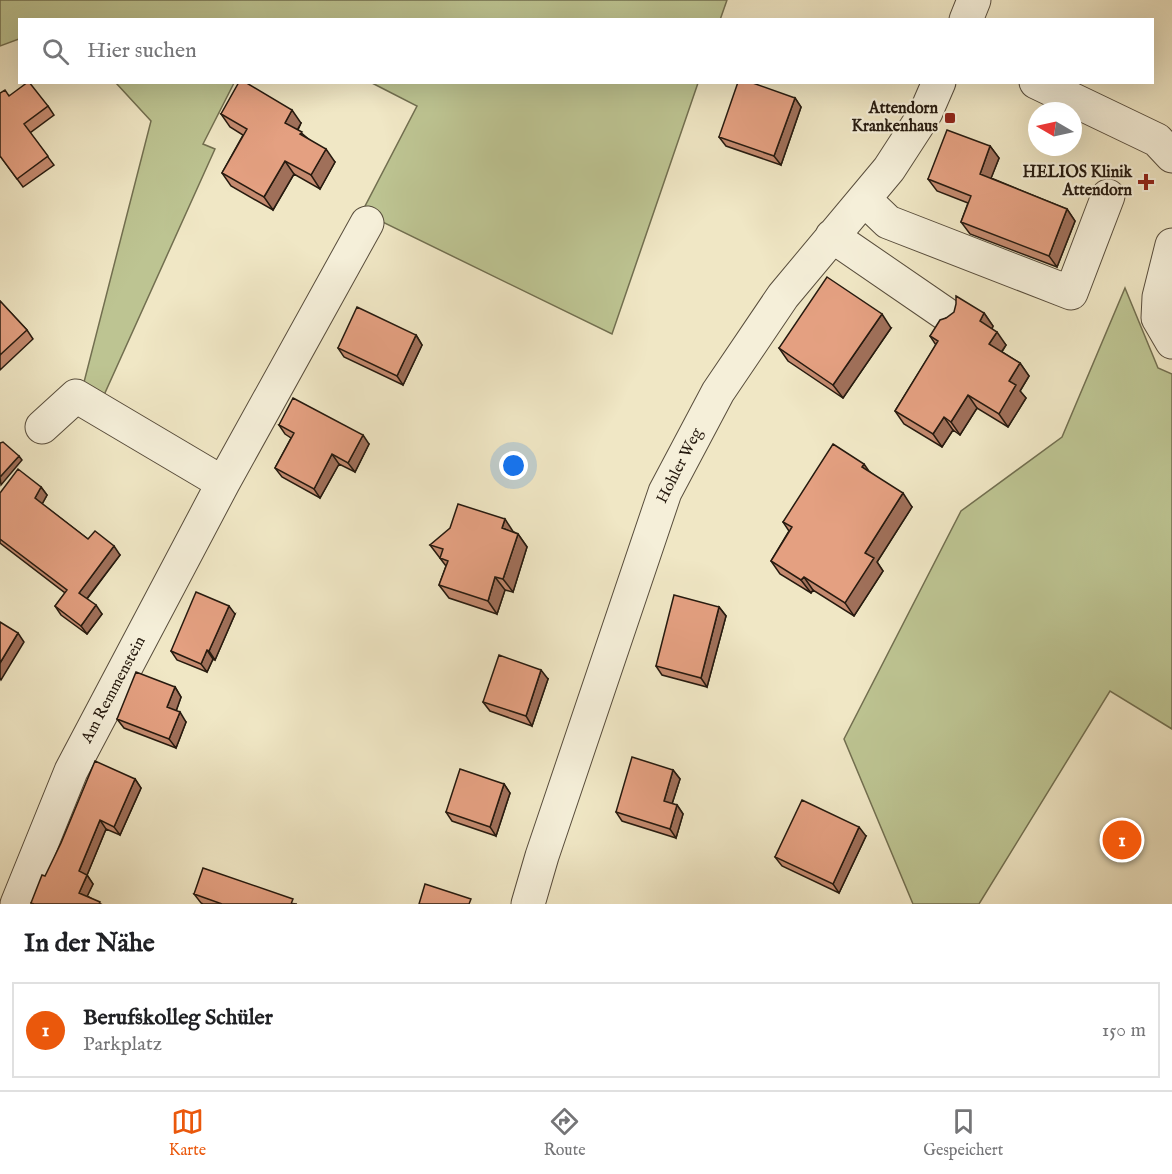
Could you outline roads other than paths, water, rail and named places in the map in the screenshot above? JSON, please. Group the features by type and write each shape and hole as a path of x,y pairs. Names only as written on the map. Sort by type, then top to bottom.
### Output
{"street":[{"path":"967,18 974,0"},
{"name":"Hohler Weg","path":"528,904 664,492 718,393 783,296 889,169 926,112 938,84"},
{"path":"1040,84 1157,140 1172,156"},
{"path":"864,199 888,222 1071,293 1108,196"},
{"name":"Am Remmenstein","path":"17,904 71,771 223,483 368,224"},
{"path":"832,236 947,315"},
{"path":"1172,245 1159,297 1158,318 1172,342"},
{"path":"42,427 76,396 223,483"}],"place":[{"name":"Attendorn Krankenhaus","path":"950,118"},
{"name":"HELIOS Klinik Attendorn","path":"1146,182"},
{"name":"Berufskolleg Schüler","path":"1122,840"}]}
